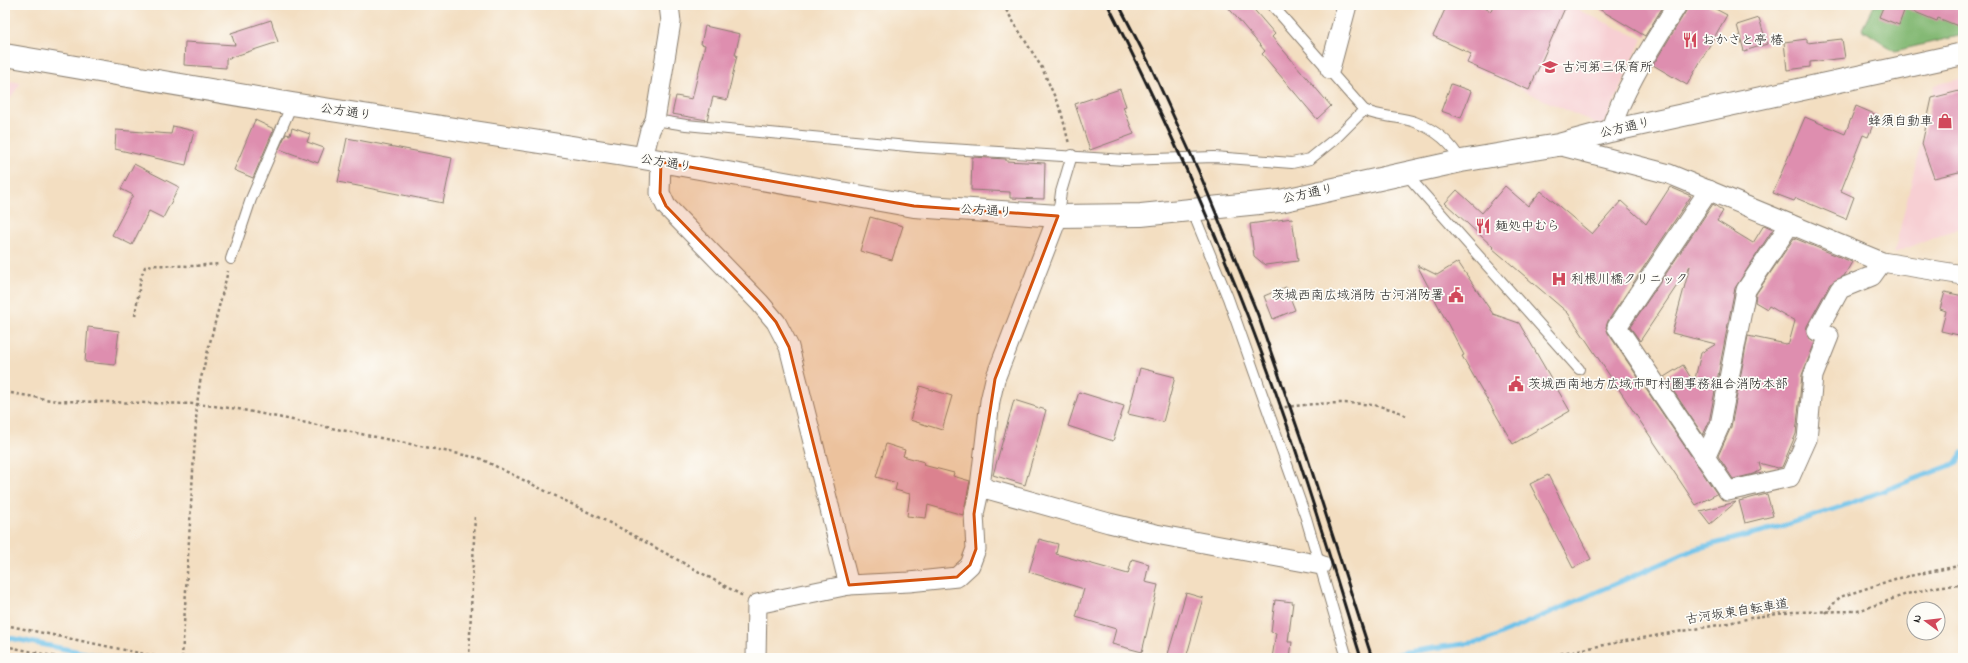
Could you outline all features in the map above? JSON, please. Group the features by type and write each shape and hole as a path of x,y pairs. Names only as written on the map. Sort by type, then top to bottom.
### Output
{"street":[{"path":"669,5 671,22 655,120 650,130 652,160 660,193 666,206 760,303 776,322 789,347 849,585"},
{"path":"1330,69 1347,5"},
{"path":"1610,131 1631,80 1677,5"},
{"name":"公方通り","path":"5,55 292,104 652,160 914,206 1058,216 1140,215 1280,201 1462,161 1558,145 1610,131 1963,54"},
{"path":"1558,145 1669,174 1882,262 1963,275"},
{"path":"1709,190 1617,327 1728,491 1790,477 1807,438 1813,376 1828,336 1817,331 1840,289 1872,276 1882,262"},
{"path":"756,658 757,604 849,585 909,582 957,576 970,564 976,549 974,514 980,486 990,401 995,379 1058,216"},
{"path":"1706,458 1720,425 1746,290 1790,224"},
{"path":"980,486 1109,523 1156,534 1321,565"}],"lane":[{"path":"1272,5 1330,69 1364,110 1376,116 1415,122 1433,131 1454,147 1462,161"},
{"path":"231,258 251,199 292,104"},
{"path":"655,120 686,126 918,147 1072,155 1125,160 1214,157 1292,163 1310,159 1336,138 1364,110"},
{"path":"1058,216 1061,192 1072,155"},
{"path":"1406,174 1579,369"},
{"path":"1192,210 1228,298 1306,518 1347,658"}],"path":[{"path":"1003,5 1042,68 1061,111 1072,155"},
{"path":"135,316 141,277 146,267 152,265 192,266 220,264 231,258"},
{"path":"182,658 197,404 200,382 222,301 231,258"},
{"path":"5,392 57,401 197,404 238,409 479,458 620,528 757,604"},
{"path":"1268,409 1300,405 1355,404 1394,410 1408,417"},
{"path":"469,658 475,515"},
{"path":"1825,613 1840,597 1895,579 1963,565"},
{"name":"古河坂東自転車道","path":"1537,658 1625,640 1724,624 1755,617 1793,612 1825,613 1858,611 1908,594 1941,586 1963,585"},
{"path":"5,625 163,658"},
{"path":"5,646 61,658"}],"highlighted area":[{"path":"661,162 914,206 1058,216 995,379 974,514 976,549 970,565 957,577 849,585 789,347 776,322 760,303 666,206 660,193"}],"shaded area":[{"name":"古河第三保育所","path":"1487,5 1567,5 1642,39 1603,127 1461,62"},
{"path":"1963,78 1963,227 1894,253 1935,85"},
{"path":"5,80 21,83 7,103 9,112 5,115"}],"green space":[{"path":"1874,5 1963,5 1963,35 1895,51 1862,29"}],"building":[{"path":"1226,5 1250,5 1275,34 1272,37 1331,106 1317,119 1262,54 1265,51"},
{"path":"1447,5 1477,5 1491,11 1493,5 1558,5 1565,8 1529,90 1467,63 1471,54 1433,36"},
{"path":"1592,5 1664,5 1645,36"},
{"name":"おかさと亭 椿","path":"1688,5 1708,5 1727,15 1687,85 1653,65 1686,11"},
{"path":"1884,5 1963,5 1963,28 1938,18 1937,21 1905,8 1899,25 1879,17"},
{"path":"1759,18 1767,44 1744,51 1737,25"},
{"path":"271,20 278,42 226,59 226,68 184,65 185,42 235,45 231,33"},
{"path":"705,26 740,34 727,100 713,97 707,120 672,114 676,96 692,99 705,45 701,44"},
{"path":"1807,39 1807,43 1842,39 1845,58 1810,62 1810,67 1787,70 1784,42"},
{"path":"1451,84 1471,91 1461,118 1441,111"},
{"path":"1120,89 1126,106 1123,107 1134,134 1090,150 1075,104"},
{"name":"蜂須自動車","path":"1963,90 1963,171 1934,178 1922,144 1932,98"},
{"path":"1856,106 1877,115 1868,137 1863,135 1841,191 1854,197 1846,219 1796,198 1794,201 1773,193 1805,117 1845,134"},
{"path":"255,120 274,129 253,178 234,170"},
{"path":"173,126 194,131 186,165 115,149 116,130 171,134"},
{"path":"292,128 310,134 307,142 324,148 318,163 279,149 286,134 290,135"},
{"path":"347,138 452,158 443,203 338,182"},
{"path":"972,157 1006,159 1006,161 1045,163 1044,199 1010,198 1010,192 971,190"},
{"path":"134,164 179,187 163,218 149,211 132,245 112,235 133,195 121,189"},
{"path":"1505,186 1528,206 1541,191 1592,234 1621,201 1646,224 1670,187 1691,196 1608,321 1606,327 1608,333 1717,494 1696,505 1568,313 1492,248 1493,247 1445,203 1457,190 1482,213"},
{"path":"1713,204 1723,211 1717,221 1753,243 1764,225 1773,229 1735,288 1709,422 1703,435 1664,377 1683,365 1694,383 1701,353 1716,344 1672,333 1690,266 1640,341 1630,327"},
{"path":"870,217 903,226 892,260 860,251"},
{"path":"1292,218 1298,261 1265,265 1254,256 1250,224"},
{"path":"1794,238 1852,262 1844,276 1830,284 1807,326 1806,331 1808,337 1815,342 1802,375 1796,434 1782,467 1778,468 1759,463 1761,470 1754,474 1733,479 1718,456 1731,427 1748,336 1786,344 1789,343 1795,321 1769,306 1767,309 1755,302 1756,294"},
{"name":"茨城西南地方広域市町村圏事務組合消防本部","path":"1458,262 1493,314 1519,323 1570,411 1513,444 1462,356 1464,355 1417,265 1437,275"},
{"path":"1286,287 1295,310 1273,319 1264,296"},
{"path":"1945,292 1963,296 1963,336 1941,331 1946,311 1940,309"},
{"path":"88,327 119,331 115,365 85,362"},
{"path":"1140,368 1175,377 1163,422 1128,414"},
{"path":"920,386 952,396 942,430 910,420"},
{"path":"1079,392 1124,406 1113,441 1068,426"},
{"path":"1014,400 1046,410 1025,485 993,475"},
{"path":"886,444 905,450 903,456 924,462 923,465 954,473 953,476 970,481 963,515 928,505 926,518 907,516 910,494 895,490 897,483 876,477"},
{"path":"1548,475 1591,559 1573,568 1530,484"},
{"path":"1767,494 1773,516 1745,523 1739,501"},
{"path":"1736,502 1710,524 1700,511"},
{"path":"1039,539 1058,544 1056,554 1128,574 1132,559 1149,564 1145,582 1158,585 1142,652 1112,644 1116,629 1076,617 1084,589 1029,572"},
{"path":"1186,593 1203,598 1186,658 1181,658 1168,654"},
{"path":"1275,600 1293,602 1288,642 1292,642 1290,658 1272,658 1276,633 1271,632"}],"waterway":[{"path":"1386,658 1406,652 1485,641 1695,549 1786,525 1840,507 1949,466 1957,462 1963,453"},
{"path":"5,637 110,658"}],"railway":[{"path":"1108,5 1180,156 1246,311 1294,446 1361,658"},
{"path":"1119,5 1151,67 1199,172 1258,315 1307,456 1372,658"}],"place":[{"name":"おかさと亭 椿","path":"1690,40"},
{"name":"古河第三保育所","path":"1550,67"},
{"name":"蜂須自動車","path":"1945,121"},
{"name":"麺処中むら","path":"1483,226"},
{"name":"利根川橋クリニック","path":"1559,279"},
{"name":"茨城西南広域消防 古河消防署","path":"1456,295"},
{"name":"茨城西南地方広域市町村圏事務組合消防本部","path":"1516,384"}]}
